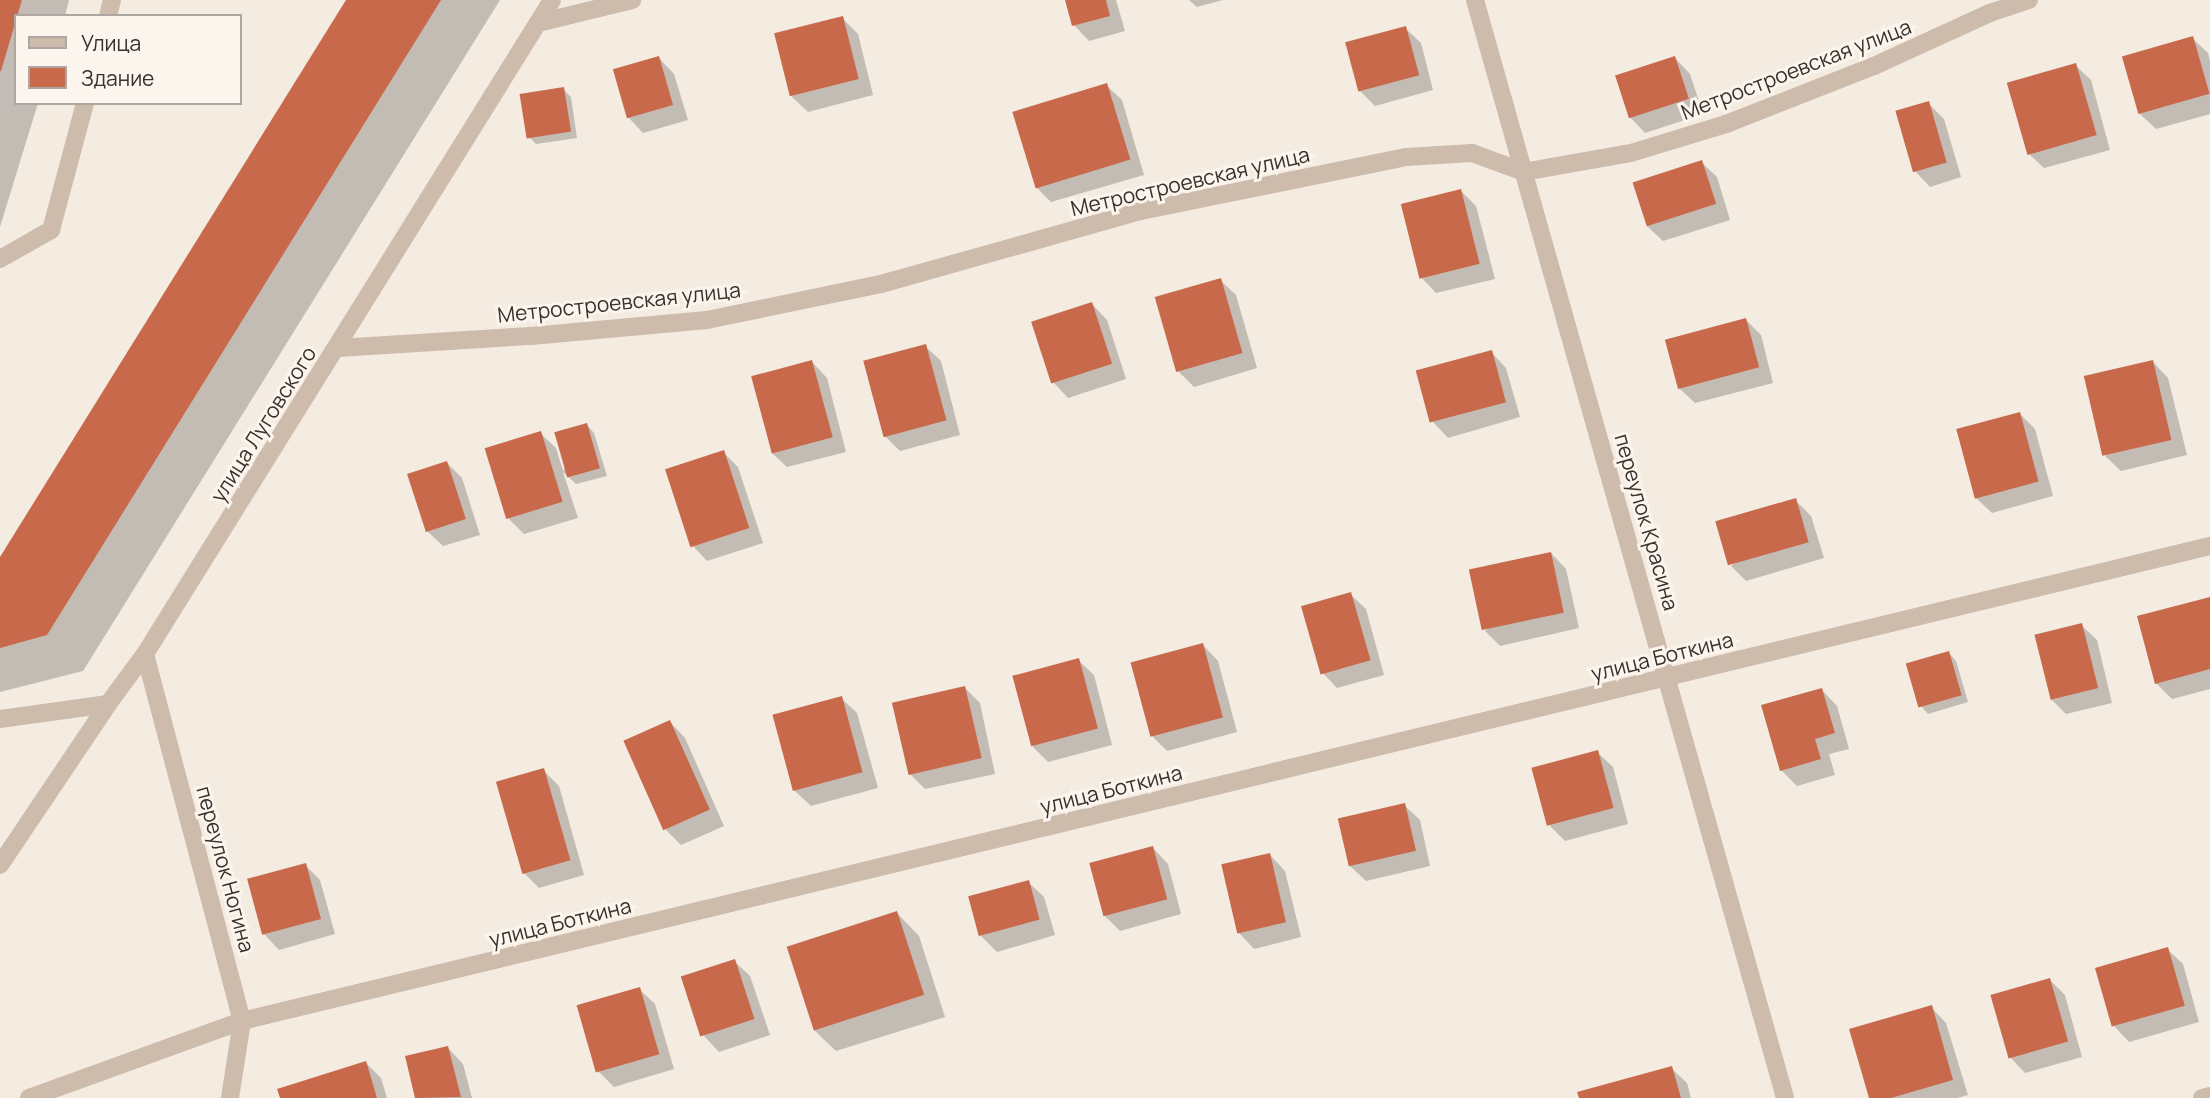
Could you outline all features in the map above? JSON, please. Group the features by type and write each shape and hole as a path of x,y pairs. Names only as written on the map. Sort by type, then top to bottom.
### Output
{"street":[{"name":"улица Луговского","path":"0,864 145,654 338,348 552,0"},
{"path":"538,23 632,0"},
{"name":"переулок Красина","path":"1475,0 1784,1098"},
{"name":"Метростроевская улица","path":"338,348 531,336 707,320 881,284 1141,211 1406,157 1472,153 1524,172 1632,153 1727,124 1874,66 1990,13 2029,0"},
{"path":"0,259 51,230 84,105"},
{"name":"улица Боткина","path":"29,1098 242,1021 2210,546"},
{"name":"переулок Ногина","path":"145,654 242,1021 230,1098"},
{"path":"0,719 108,704"},
{"path":"2202,1098 2210,1096"}],"building":[{"path":"0,0 22,0 18,14 14,14 14,27 0,71"},
{"path":"346,0 441,0 47,635 0,648 0,557"},
{"path":"1065,0 1106,0 1110,16 1072,26"},
{"path":"843,16 859,79 790,96 774,33"},
{"path":"1406,26 1419,75 1358,92 1345,42"},
{"path":"2193,36 2210,94 2138,114 2122,56"},
{"path":"659,56 673,105 627,118 613,69"},
{"path":"1675,56 1689,99 1629,118 1615,75"},
{"path":"2076,63 2097,135 2027,155 2007,83"},
{"path":"1107,83 1130,160 1036,188 1012,112"},
{"path":"564,87 571,131 527,138 520,94"},
{"path":"1929,101 1947,163 1913,172 1895,111"},
{"path":"1702,160 1716,204 1647,226 1633,183"},
{"path":"1461,189 1480,264 1419,279 1401,204"},
{"path":"1221,278 1242,353 1176,372 1155,297"},
{"path":"1092,302 1112,364 1051,384 1031,322"},
{"path":"1746,318 1759,367 1678,389 1665,340"},
{"path":"926,344 946,420 884,437 863,361"},
{"path":"1492,350 1506,402 1430,423 1416,370"},
{"path":"812,360 833,437 772,454 751,376"},
{"path":"2153,360 2171,440 2102,456 2084,376"},
{"path":"2020,412 2039,482 1975,499 1956,429"},
{"path":"587,423 600,468 567,478 554,432"},
{"path":"541,431 563,502 506,519 485,448"},
{"path":"724,450 749,528 690,547 665,469"},
{"path":"447,461 466,519 426,532 407,474"},
{"path":"1796,498 1809,542 1728,565 1715,521"},
{"path":"1551,552 1564,613 1482,630 1469,569"},
{"path":"1351,592 1371,660 1321,675 1301,606"},
{"path":"2210,597 2210,669 2155,684 2137,616"},
{"path":"2082,623 2098,688 2051,700 2034,635"},
{"path":"1203,643 1223,717 1150,737 1131,662"},
{"path":"1949,651 1962,695 1918,708 1906,663"},
{"path":"1079,658 1098,729 1031,746 1012,676"},
{"path":"965,686 982,758 909,775 892,703"},
{"path":"1822,688 1835,733 1815,739 1821,759 1780,771 1761,705"},
{"path":"842,696 862,772 793,791 772,715"},
{"path":"670,720 710,810 663,830 623,741"},
{"path":"1598,750 1614,808 1547,826 1531,768"},
{"path":"544,768 570,860 522,874 496,782"},
{"path":"1405,803 1416,851 1349,866 1338,819"},
{"path":"1153,846 1167,899 1103,916 1089,863"},
{"path":"1270,853 1286,922 1237,933 1221,864"},
{"path":"306,863 321,919 262,935 247,879"},
{"path":"1029,880 1040,920 979,936 968,896"},
{"path":"897,911 924,995 814,1031 787,947"},
{"path":"2168,947 2185,1006 2112,1027 2095,968"},
{"path":"735,959 754,1019 700,1037 681,977"},
{"path":"2050,978 2068,1041 2009,1059 1990,995"},
{"path":"640,987 659,1054 596,1072 577,1005"},
{"path":"1932,1005 1953,1080 1891,1098 1869,1098 1849,1029"},
{"path":"448,1046 461,1097 415,1098 405,1056"},
{"path":"366,1061 377,1098 280,1098 277,1089"},
{"path":"1672,1066 1681,1098 1579,1098 1577,1092"}]}
